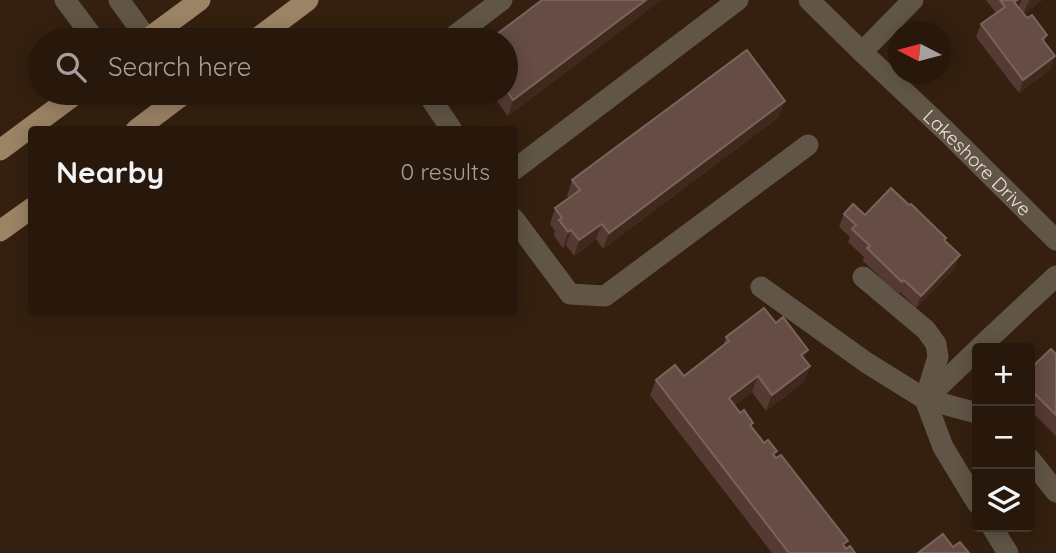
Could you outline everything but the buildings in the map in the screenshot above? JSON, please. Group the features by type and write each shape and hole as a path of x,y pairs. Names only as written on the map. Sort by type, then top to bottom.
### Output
{"main road":[{"path":"163,28 200,0"},
{"path":"271,28 308,0"},
{"path":"32,126 61,105"},
{"path":"140,126 160,105"},
{"path":"0,150 28,129"},
{"path":"0,231 28,211"}],"street":[{"path":"65,0 86,28"},
{"path":"119,0 139,28"},
{"path":"465,28 502,0"},
{"path":"518,167 738,0"},
{"name":"Lakeshore Drive","path":"809,0 1054,235"},
{"path":"862,52 912,0"},
{"path":"435,105 449,126"},
{"path":"518,224 570,294 605,296 808,145"},
{"path":"984,343 1056,276"},
{"path":"863,277 926,330 936,344 938,357 925,399 943,447 972,495"},
{"path":"761,287 867,363 925,399 972,412"},
{"path":"925,399 972,355"},
{"path":"1035,465 1056,492"},
{"path":"995,532 1008,553"}]}
